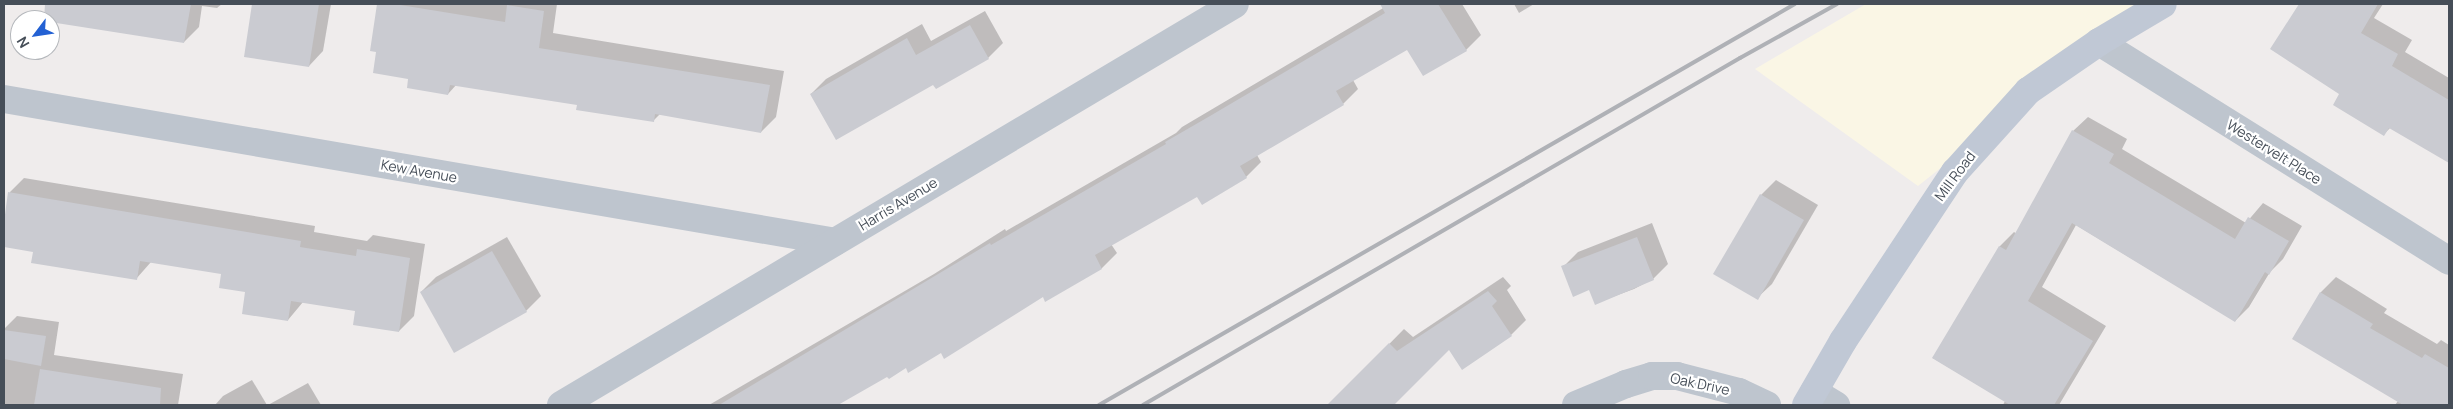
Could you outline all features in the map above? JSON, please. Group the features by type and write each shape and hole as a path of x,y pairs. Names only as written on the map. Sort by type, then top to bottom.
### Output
{"main road":[{"name":"Mill Road","path":"1819,401 1843,341 1955,172 2028,91 2098,42 2163,4"}],"street":[{"name":"Harris Avenue","path":"561,405 1235,4"},
{"name":"Westervelt Place","path":"2098,42 2449,261"},
{"name":"Kew Avenue","path":"4,99 834,242"},
{"name":"Oak Drive","path":"1576,405 1626,384 1652,376 1677,376 1739,392 1767,405"}],"shaded area":[{"path":"1866,4 2163,4 2099,42 1918,186 1755,69"}],"building":[{"path":"45,4 191,4 184,43 60,24 60,10 45,10"},
{"path":"252,4 319,4 309,67 244,57"},
{"path":"377,4 394,4 505,22 507,5 544,11 539,48 770,85 761,133 655,114 654,122 576,110 577,105 450,85 448,95 407,88 408,79 373,73 376,52 370,51"},
{"path":"1380,4 1438,4 1467,51 1423,76 1407,50 1336,91 1344,105 1240,166 1247,178 1202,205 1197,197 1095,255 1102,269 1045,302 1043,297 944,359 941,353 908,373 906,368 889,379 887,377 838,405 719,405 990,243 991,245 1166,144 1165,142 1385,13"},
{"path":"2299,4 2378,4 2361,33 2398,54 2392,66 2449,100 2449,163 2389,128 2384,136 2333,105 2339,94 2270,49"},
{"path":"970,25 989,59 936,89 933,85 836,140 810,94 907,38 916,55"},
{"path":"2072,130 2114,154 2109,163 2235,239 2248,217 2289,241 2269,275 2265,272 2235,322 2072,223 2028,301 2093,341 2054,405 2010,405 1932,358 1999,246 2006,250"},
{"path":"8,192 301,241 300,247 356,256 357,249 410,258 399,332 353,325 355,311 291,301 288,321 242,314 245,292 219,288 221,274 140,261 137,280 31,263 33,252 4,247 4,222"},
{"path":"1760,194 1804,220 1758,300 1713,274"},
{"path":"1637,237 1654,280 1595,305 1589,290 1573,297 1561,266"},
{"path":"492,251 527,312 454,353 420,292"},
{"path":"1488,291 1497,301 1492,306 1512,336 1462,370 1449,350 1394,405 1327,405 1389,343 1397,351"},
{"path":"2320,292 2373,324 2370,328 2422,358 2425,354 2449,368 2449,405 2403,405 2292,339"},
{"path":"4,330 46,336 41,366 4,359"},
{"path":"40,369 161,388 160,405 34,405"}],"railway":[{"path":"1099,405 1795,4"},
{"path":"1143,405 1740,58 1837,4"}]}
